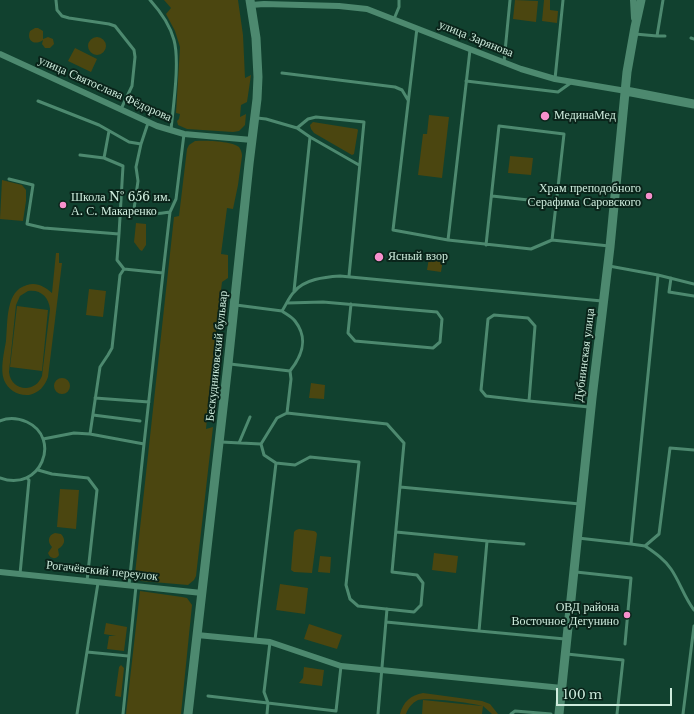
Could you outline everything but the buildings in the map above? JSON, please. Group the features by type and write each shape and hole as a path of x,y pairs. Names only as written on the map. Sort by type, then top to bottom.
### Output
{"street":[{"path":"633,0 634,30"},
{"name":"Дубнинская улица","path":"559,714 626,91 634,30 641,0"},
{"name":"улица Зарянова","path":"250,2 339,3 367,8 504,63 555,78 694,104"},
{"name":"Бескудниковский бульвар","path":"188,714 255,118 258,76 256,38 250,2"},
{"name":"улица Святослава Фёдорова","path":"0,54 148,123 184,134 252,140"},
{"name":"Рогачёвский переулок","path":"0,572 202,593"},
{"path":"197,635 270,642 341,666 562,688"}],"lane":[{"path":"56,0 57,10 62,16 115,26 134,50 135,56 132,86 121,110"},
{"path":"150,0 169,27 174,40 176,65 171,130"},
{"path":"394,19 399,7 399,0"},
{"path":"504,63 510,0"},
{"path":"555,78 562,0"},
{"path":"657,36 663,0"},
{"path":"417,28 393,230 448,240 531,249 552,240 610,246"},
{"path":"634,30 649,36 665,36"},
{"path":"448,240 470,50"},
{"path":"282,73 395,87 402,90 408,100"},
{"path":"466,80 558,92 572,82"},
{"path":"38,102 99,125 129,142 141,144"},
{"path":"297,128 308,119 316,117 364,122 349,276"},
{"path":"255,118 266,119 297,128 359,165"},
{"path":"148,123 141,144 136,167 138,181 134,209 138,212 156,214 170,212"},
{"path":"486,245 499,126 564,134 552,240"},
{"path":"104,158 109,131"},
{"path":"123,714 144,444 170,212 176,199 184,134"},
{"path":"294,291 310,137"},
{"path":"80,155 104,158 123,166 117,260 124,269 163,273"},
{"path":"9,179 33,185 27,224 44,228 119,234"},
{"path":"492,196 556,203"},
{"path":"608,266 658,275 694,284"},
{"path":"90,434 100,367 112,348 120,275 124,269"},
{"path":"631,544 658,275"},
{"path":"282,311 294,291 302,285 323,277 349,276 604,301"},
{"path":"672,278 669,292 694,296"},
{"path":"287,303 316,301 351,304 437,312 442,319 440,342 433,348 355,341 348,333 351,304"},
{"path":"234,305 282,311 295,321 302,334 302,352 298,361 290,371 291,378 287,413"},
{"path":"529,401 535,326 528,318 494,315 488,319 481,390 486,396 529,401 591,407"},
{"path":"228,364 290,371"},
{"path":"95,398 149,402"},
{"path":"287,413 387,424 404,443 392,572 417,575 423,583 421,605 414,612 358,606 350,599 346,585 359,462 310,458 295,465 276,463 264,455 261,444 277,418 287,413"},
{"path":"93,415 140,421"},
{"path":"239,443 250,417"},
{"path":"0,421 13,418 30,423 37,429 43,439 45,451 43,461 38,470 27,478 19,481 11,481 0,478"},
{"path":"43,439 74,433 90,434 144,444"},
{"path":"219,442 261,444"},
{"path":"645,546 659,534 670,448 694,450"},
{"path":"255,640 276,463"},
{"path":"38,470 52,474 88,478 97,490 87,581"},
{"path":"20,574 30,480 27,478"},
{"path":"400,487 582,504"},
{"path":"396,532 524,544"},
{"path":"578,538 645,546 659,556 671,570 686,600 694,610"},
{"path":"479,631 487,541"},
{"path":"574,572 632,578 624,644"},
{"path":"77,714 98,583"},
{"path":"378,714 387,609"},
{"path":"386,622 567,639"},
{"path":"683,714 694,626"},
{"path":"267,714 268,703 264,692 270,642"},
{"path":"87,652 128,656"},
{"path":"565,654 623,660 617,714"},
{"path":"208,696 336,711 341,666"},
{"path":"511,714 515,710 551,714"}],"shaded area":[{"path":"164,0 238,0 243,35 245,78 251,75 247,102 241,105 240,117 246,114 245,125 239,131 233,132 187,129 178,125 177,121 180,114 176,113 180,47 175,31 166,14 171,8"},
{"path":"515,0 538,1 536,22 513,19"},
{"path":"544,0 550,0 550,10 558,11 557,23 542,21"},
{"path":"35,28 43,31 43,39 48,37 53,39 54,44 50,48 45,48 42,44 43,40 37,43 30,40 30,31"},
{"path":"93,37 101,37 106,42 104,53 101,55 93,55 88,50 88,42"},
{"path":"75,48 97,59 91,72 68,61"},
{"path":"429,115 449,117 442,178 418,175 423,134 427,134"},
{"path":"313,122 357,129 354,154 352,155 314,133 310,125"},
{"path":"195,141 218,141 230,143 240,148 242,156 233,209 227,208 221,254 228,255 228,278 222,282 214,351 221,347 221,351 214,356 213,366 220,362 217,382 211,385 210,393 216,391 215,406 208,408 206,429 213,427 196,576 188,585 141,581 136,578 135,574 174,217 179,216 187,149 189,145"},
{"path":"510,156 533,158 531,175 508,173"},
{"path":"2,180 22,185 26,190 23,221 0,219"},
{"path":"136,223 146,224 146,245 142,251 134,242"},
{"path":"56,253 59,253 59,263 62,263 48,377 43,386 36,393 25,395 14,392 6,384 2,371 11,300 20,288 31,284 41,286 52,293","holes":["28,291 36,291 43,295 48,301 50,309 42,376 39,382 34,386 24,388 14,383 9,372 16,305 20,296"]},
{"path":"429,258 443,259 441,272 427,270"},
{"path":"89,289 106,291 103,317 86,315"},
{"path":"17,306 48,310 42,371 10,367"},
{"path":"62,378 69,383 70,386 65,393 62,394 55,389 54,386 59,379"},
{"path":"311,383 325,385 324,399 309,398"},
{"path":"60,489 79,490 76,529 57,527"},
{"path":"299,529 314,531 317,534 312,573 294,572 291,570 294,532"},
{"path":"55,533 61,534 64,538 64,542 58,549 59,555 56,558 53,558 50,557 48,553 52,547 49,543 49,539 51,535"},
{"path":"434,553 458,556 456,573 432,570"},
{"path":"320,556 331,557 330,573 318,572"},
{"path":"280,584 308,588 305,614 276,610"},
{"path":"140,591 187,598 192,605 181,714 126,714"},
{"path":"106,623 127,627 124,651 107,649 109,636 116,636 104,634"},
{"path":"309,624 342,635 337,649 304,639"},
{"path":"121,665 124,668 121,697 115,696 119,667"},
{"path":"304,667 324,670 322,686 299,683 303,678"},
{"path":"423,693 482,701 490,704 498,714 492,714 483,706 482,714 422,714 423,700 482,706 460,702 423,699 418,700 410,706 406,714 400,714 403,706 411,697"}],"place":[{"name":"МединаМед","path":"545,116"},
{"name":"Храм преподобного Серафима Саровского","path":"649,196"},
{"name":"Школа № 656 им. А. С. Макаренко","path":"63,205"},
{"name":"Ясный взор","path":"379,257"},
{"name":"ОВД района Восточное Дегунино","path":"627,615"}]}
